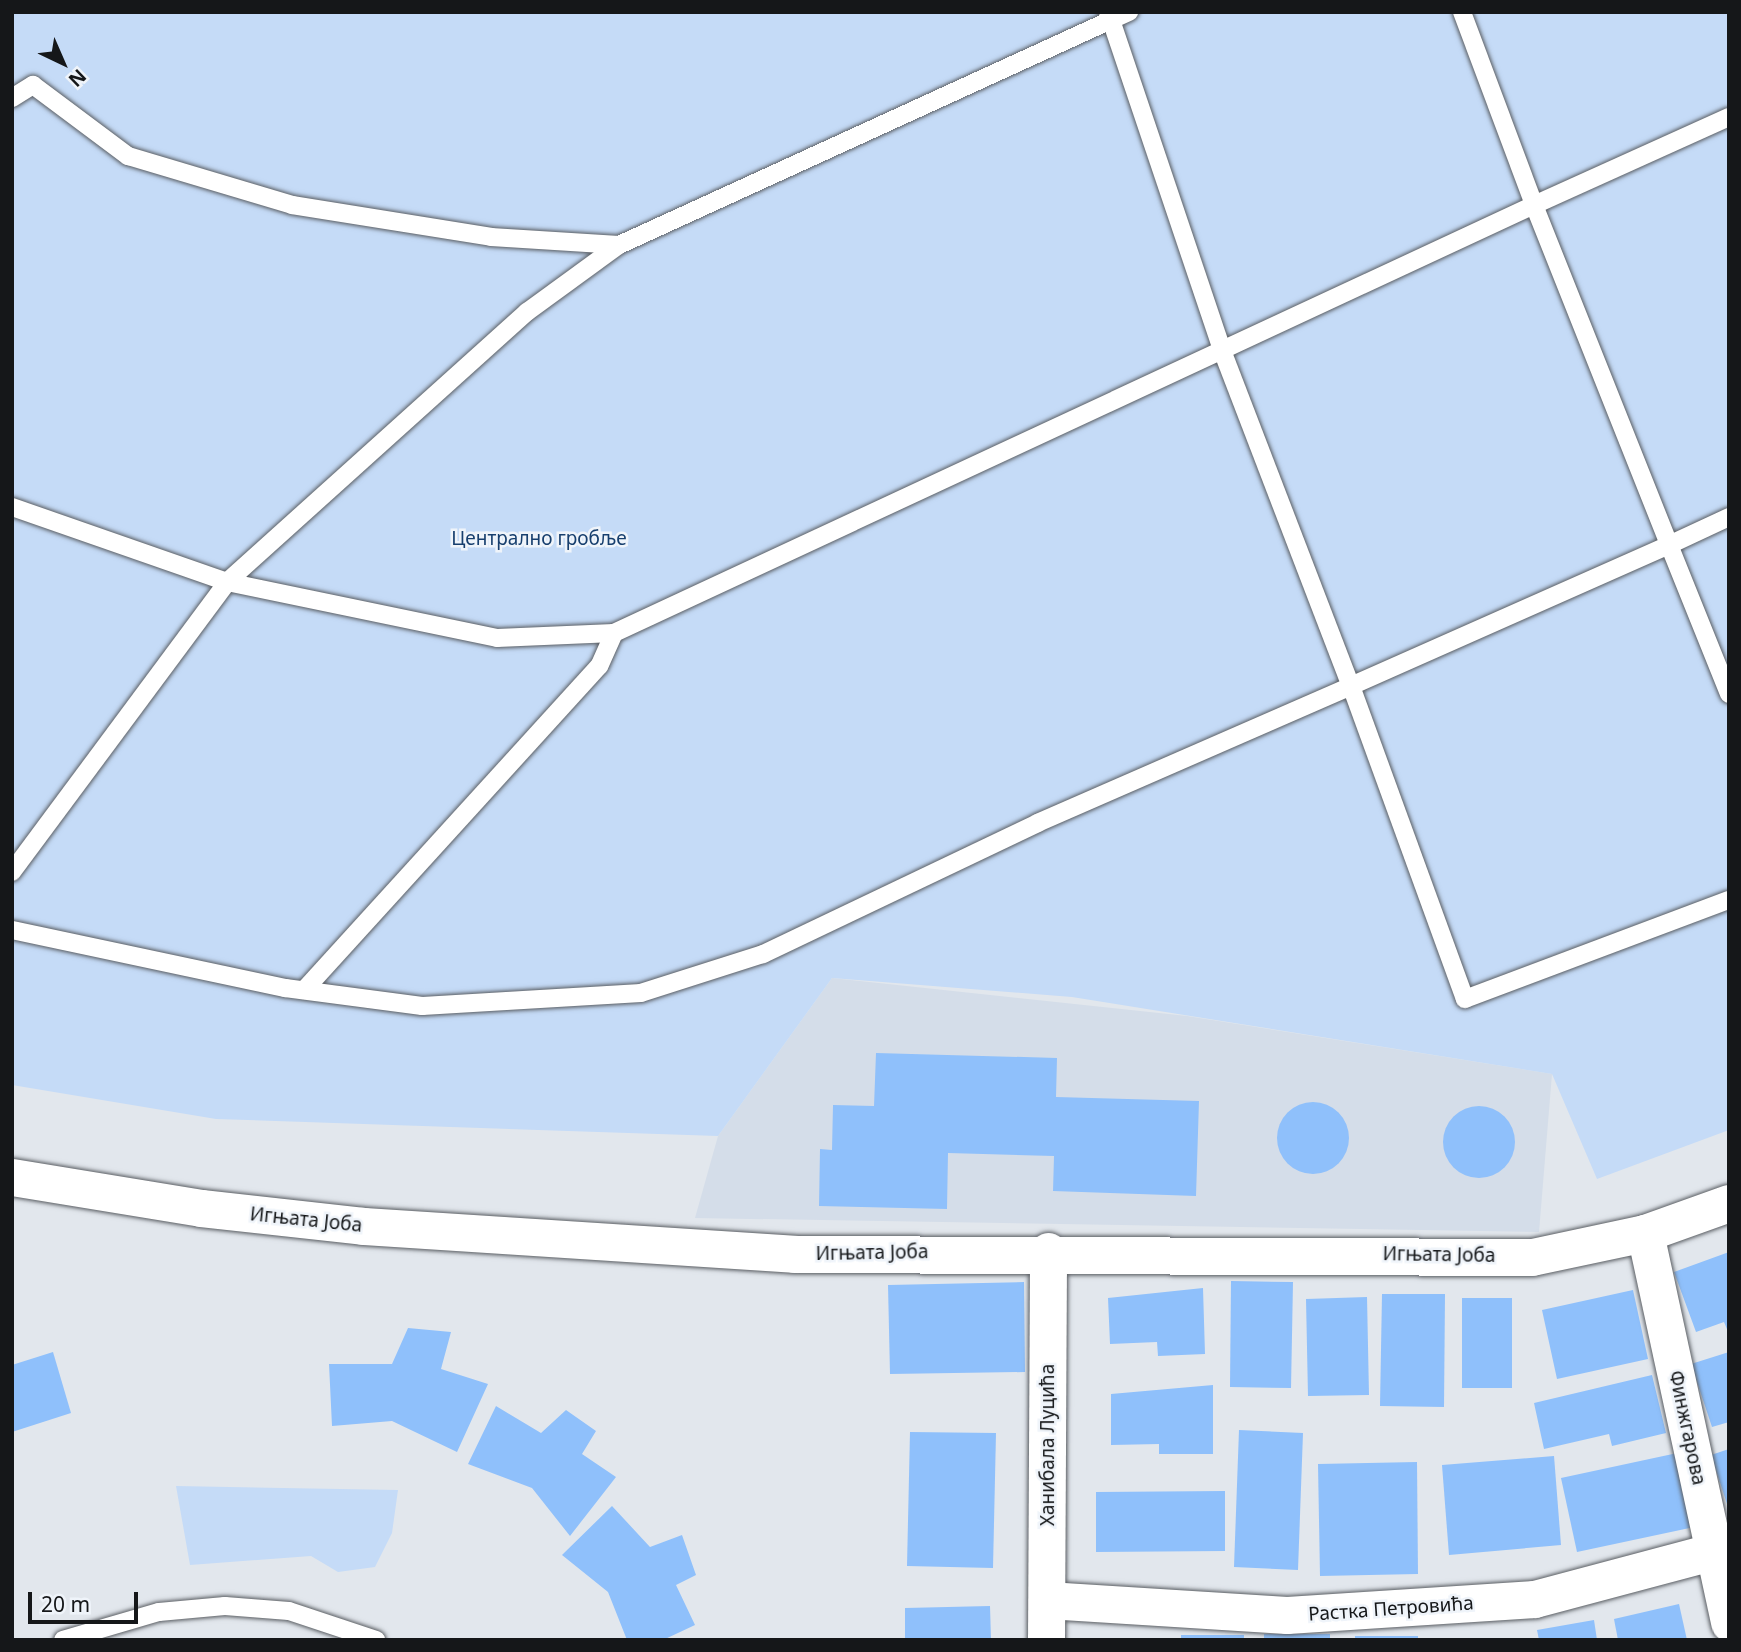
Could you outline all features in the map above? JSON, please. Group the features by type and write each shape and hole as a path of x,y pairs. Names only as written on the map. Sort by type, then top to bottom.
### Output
{"street":[{"name":"Игњата Јоба","path":"12,1177 201,1208 520,1240 794,1254 1048,1251 1532,1256 1645,1233 1729,1203"},
{"name":"Финжгарова","path":"1645,1233 1721,1550 1729,1623"},
{"name":"Ханибала Луцића","path":"1046,1640 1048,1251"},
{"name":"Растка Петровића","path":"1047,1600 1287,1615 1535,1599 1721,1550"}],"lane":[{"path":"12,872 227,582 527,312 619,245 1109,16 1129,12"},
{"path":"1462,12 1534,205 1729,694"},
{"path":"1109,16 1223,353 1351,686 1465,999 1729,900"},
{"path":"12,98 33,85 128,156 292,205 491,237 619,245"},
{"path":"12,507 227,582 497,638 614,633 1729,117"},
{"path":"12,930 304,990 422,1006 640,993 763,954 1038,823 1729,517"},
{"path":"304,990 599,666 614,633"},
{"path":"63,1640 159,1612 225,1606 289,1611 376,1640"}],"shaded area":[{"path":"832,978 1187,1016 1552,1074 1539,1232 695,1218 718,1136"}],"green space":[{"name":"Централно гробље","path":"12,12 1729,12 1729,1130 1597,1179 1552,1074 1072,997 832,978 718,1136 216,1119 12,1085"},
{"path":"176,1486 398,1490 392,1533 375,1567 338,1572 311,1556 190,1565"}],"building":[{"path":"876,1053 1057,1058 1056,1097 1199,1101 1196,1196 1053,1191 1054,1156 948,1153 947,1209 819,1206 820,1149 832,1150 833,1105 874,1106"},
{"path":"1313,1102 1333,1108 1343,1118 1349,1138 1343,1158 1333,1168 1313,1174 1293,1168 1283,1158 1277,1138 1283,1118 1293,1108"},
{"path":"1479,1106 1499,1112 1509,1122 1515,1142 1509,1162 1499,1172 1479,1178 1459,1172 1449,1162 1443,1142 1449,1122 1459,1112"},
{"path":"1729,1252 1729,1334 1724,1322 1696,1332 1674,1272"},
{"path":"1231,1281 1293,1282 1291,1388 1230,1387"},
{"path":"1024,1282 1025,1372 890,1374 888,1285"},
{"path":"1203,1288 1205,1354 1158,1356 1157,1342 1110,1344 1108,1298"},
{"path":"1633,1290 1648,1359 1557,1379 1542,1310"},
{"path":"1382,1294 1445,1294 1444,1407 1380,1406"},
{"path":"1367,1297 1369,1395 1308,1396 1306,1299"},
{"path":"1462,1298 1512,1298 1512,1388 1462,1388"},
{"path":"408,1328 451,1332 441,1369 488,1384 457,1452 392,1421 332,1426 329,1364 392,1364"},
{"path":"53,1352 71,1413 12,1432 12,1365"},
{"path":"1729,1352 1729,1422 1712,1427 1691,1364"},
{"path":"1652,1375 1666,1433 1612,1446 1609,1434 1544,1449 1534,1403"},
{"path":"1213,1385 1213,1454 1159,1454 1159,1444 1111,1445 1111,1394"},
{"path":"496,1406 541,1433 566,1410 596,1431 582,1454 616,1477 570,1536 532,1488 468,1464"},
{"path":"1239,1430 1303,1433 1298,1570 1234,1567"},
{"path":"910,1432 996,1433 993,1568 907,1566"},
{"path":"1729,1449 1729,1507 1728,1507 1711,1455"},
{"path":"1682,1452 1699,1526 1577,1552 1561,1478"},
{"path":"1554,1456 1561,1545 1449,1555 1442,1465"},
{"path":"1417,1462 1418,1574 1320,1576 1318,1464"},
{"path":"1225,1491 1225,1551 1096,1552 1096,1492"},
{"path":"612,1506 650,1547 682,1535 696,1575 676,1585 695,1625 663,1640 627,1640 608,1592 562,1555"},
{"path":"1679,1604 1687,1640 1618,1640 1614,1619"},
{"path":"990,1606 991,1640 905,1640 905,1608"},
{"path":"1594,1620 1597,1640 1539,1640 1537,1630"},
{"path":"1264,1634 1330,1634 1330,1640 1264,1640"},
{"path":"1181,1635 1244,1635 1244,1640 1181,1640"},
{"path":"1355,1636 1418,1636 1418,1640 1355,1640"}]}
